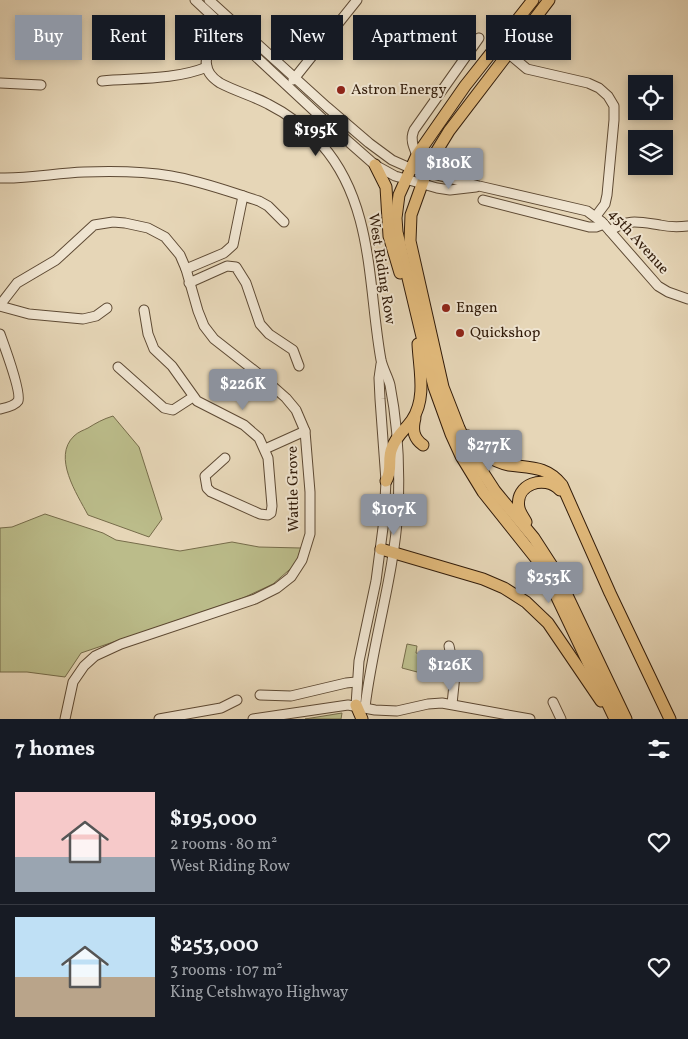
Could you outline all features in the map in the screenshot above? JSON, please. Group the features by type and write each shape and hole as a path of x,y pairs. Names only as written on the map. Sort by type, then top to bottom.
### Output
{"main road":[{"path":"533,0 440,120 417,155 397,200 396,223 434,387 451,434 461,456 483,492 542,566 614,719"},
{"path":"537,15 549,0"},
{"path":"503,60 448,132 430,162 421,184 411,219 410,247 448,402 462,436 476,463 534,538 550,562 626,719"},
{"path":"375,165 386,187 388,236 404,282 416,309 421,387 413,430 417,439 423,445"},
{"path":"448,402 471,440 482,452 501,463 532,466 553,476 562,485 610,593 670,719"},
{"path":"386,482 391,471 391,450 396,439 417,412"},
{"path":"550,562 546,550 520,511 519,503 521,496 531,484 549,482 559,489 570,503"},
{"path":"386,551 470,574 494,584 526,602 541,615 560,640 614,719"}],"street":[{"path":"195,0 216,7"},
{"path":"208,0 216,7"},
{"path":"288,86 357,0"},
{"path":"522,14 525,0"},
{"path":"417,155 412,144 414,130 479,38"},
{"name":"45th Avenue","path":"261,50 392,160 410,168 479,186 578,208 596,216 658,286 668,292 688,299"},
{"name":"45th Avenue","path":"261,58 288,86 375,165 395,176 450,190 479,186"},
{"path":"102,81 195,72 207,67 207,60"},
{"path":"515,60 527,69 593,85 605,92 611,100 614,106 614,120 608,186 604,204 596,216"},
{"name":"West Riding Row","path":"207,67 213,78 220,83 268,104 304,128 324,147 342,175 356,204 363,233 381,363 389,384 396,439 398,511 374,590 363,639 356,682 361,712"},
{"path":"0,83 41,85"},
{"path":"0,178 85,172 158,174 195,181 242,196 268,206 284,222"},
{"path":"186,269 224,253 233,246 242,196"},
{"path":"483,200 589,227 617,226 632,221 660,226 688,226"},
{"name":"Wattle Grove","path":"0,305 17,283 56,260 94,225 126,223 141,225 153,230 170,242 180,255 204,326 220,343 286,398 296,410 305,432 310,492 310,534 302,560 291,577 277,588 255,599 121,644 95,656 84,666 73,682 65,719"},
{"path":"189,283 227,266 236,267 240,270 260,324 269,334 286,343 293,350 299,366"},
{"path":"0,305 29,314 83,318 96,316 107,308"},
{"path":"144,310 148,334 154,349 172,366 193,398 200,404 244,425 259,438 265,449 270,470 271,513 265,516 211,492 207,488 204,476 225,458"},
{"path":"0,334 19,397 16,403 0,409"},
{"name":"West Riding Row","path":"361,712 385,592 386,482 379,378 381,363"},
{"path":"118,367 164,408 174,410 193,398"},
{"path":"265,449 305,432"},
{"path":"374,590 385,592"},
{"path":"449,646 455,675 452,704"},
{"path":"260,695 290,696 356,682"},
{"path":"159,719 197,716 237,700"},
{"path":"553,702 561,719"},
{"path":"253,719 340,705 361,712 397,711 428,704 452,704 510,717 530,719"}],"green space":[{"path":"113,416 139,447 162,519 149,537 88,515 69,476 65,454 74,436"},
{"path":"45,514 103,533 116,540 180,551 232,542 259,547 301,548 296,564 273,584 243,598 81,653 65,677 27,672 0,672 0,528 12,527"},
{"path":"407,644 417,646 416,653 446,659 449,673 423,668 421,673 402,668"},
{"path":"342,713 341,719 305,719"}],"place":[{"name":"Astron Energy","path":"341,90"},
{"name":"Engen","path":"446,308"},
{"name":"Quickshop","path":"460,333"}]}
